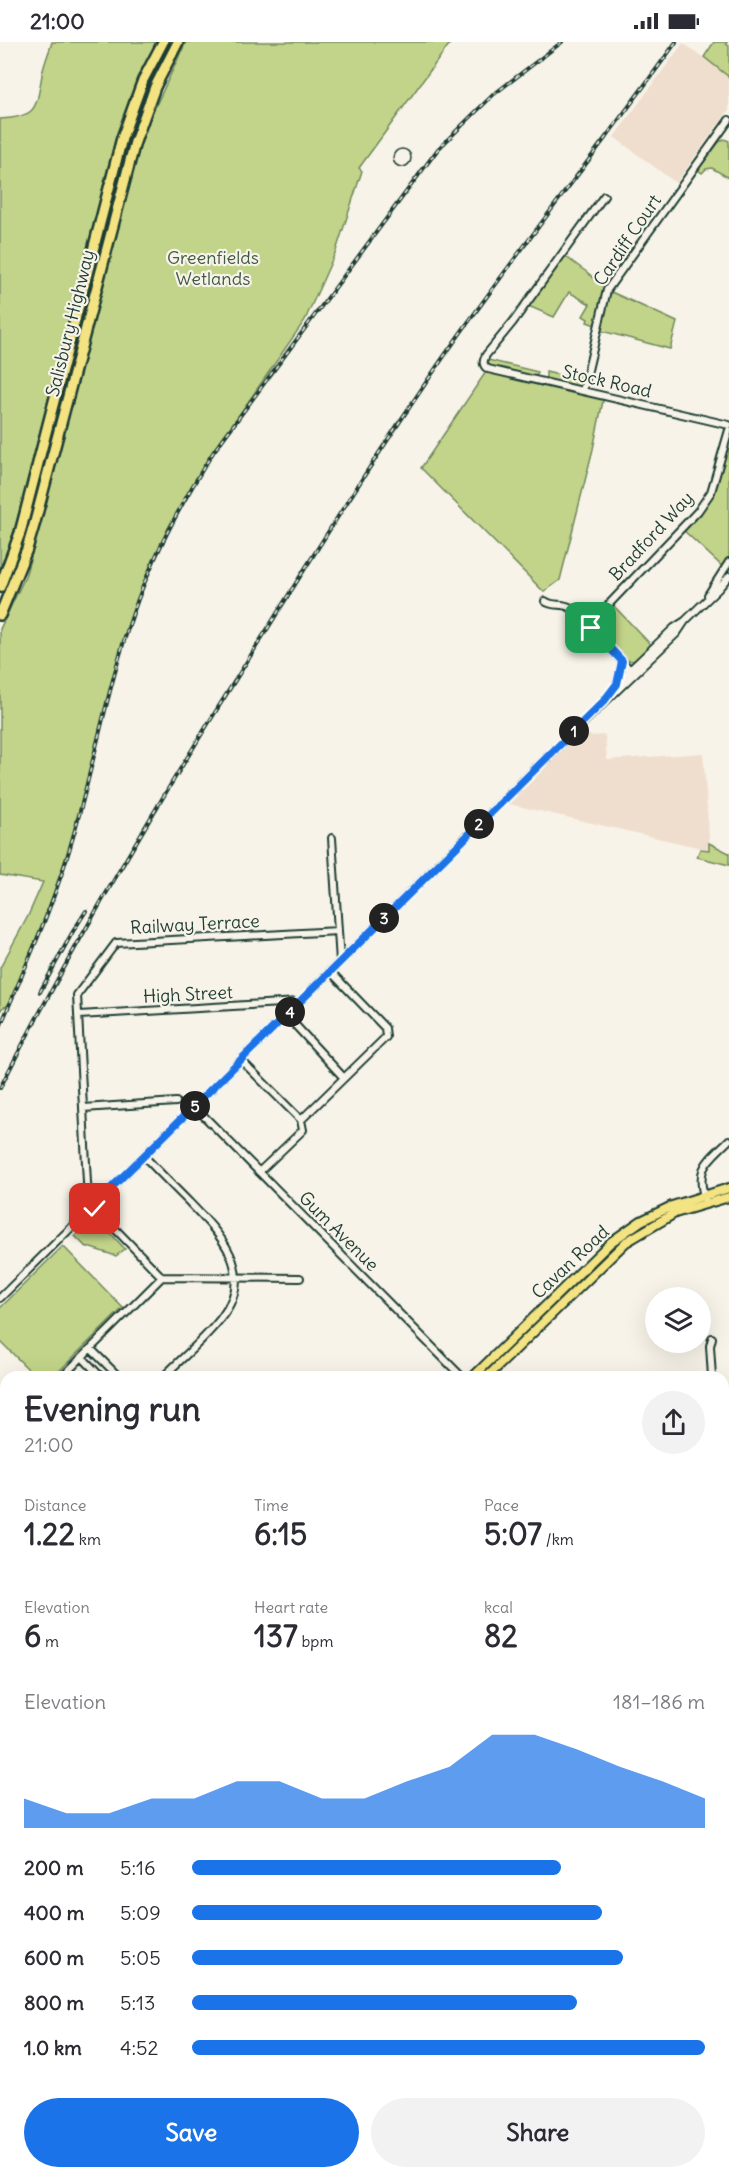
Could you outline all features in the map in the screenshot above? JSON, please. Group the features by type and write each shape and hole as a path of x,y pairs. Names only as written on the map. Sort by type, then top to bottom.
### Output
{"highway":[{"name":"Salisbury Highway","path":"0,586 20,533 122,138 143,80 163,42"},
{"name":"Salisbury Highway","path":"0,615 24,558 35,522 135,142 155,87 178,42"}],"main road":[{"name":"Cavan Road","path":"493,1371 613,1253 636,1236 675,1214 729,1188"},
{"name":"Cavan Road","path":"479,1371 610,1242 641,1221 672,1206 729,1197"},
{"path":"573,1278 580,1285"},
{"path":"524,1340 526,1324"}],"street":[{"name":"Cardiff Court","path":"583,391 607,290 729,120"},
{"path":"722,131 729,137"},
{"name":"Stock Road","path":"604,196 483,360 484,365 488,369 729,428"},
{"name":"Bradford Way","path":"590,624 698,511 711,492 729,428"},
{"path":"703,603 729,562"},
{"path":"604,701 611,698 674,628 685,621 729,576"},
{"path":"545,601 554,606 567,606 590,624 591,628 632,672"},
{"path":"572,622 580,616"},
{"path":"617,684 622,661"},
{"path":"0,1298 604,701 617,684 632,672"},
{"path":"332,838 340,962"},
{"name":"Railway Terrace","path":"93,1206 88,1201 87,1191 78,993 116,942 338,931"},
{"path":"302,1120 386,1037 385,1028 330,971"},
{"name":"High Street","path":"78,1015 299,1002"},
{"path":"286,1015 344,1078"},
{"path":"242,1060 302,1120 303,1130 259,1172"},
{"path":"83,1108 176,1102"},
{"name":"Gum Avenue","path":"194,1107 456,1371"},
{"path":"705,1199 702,1176 704,1165 729,1140"},
{"path":"144,1156 218,1231 230,1251 235,1278 231,1297 223,1316 169,1371"},
{"path":"93,1206 162,1277 300,1278"},
{"path":"68,1371 162,1277"},
{"path":"712,1338 710,1346 712,1371"},
{"path":"91,1349 113,1371"},
{"path":"82,1357 96,1371"},
{"path":"729,2038 729,2046"}],"shaded area":[{"path":"683,43 729,76 729,110 676,183 614,137"},
{"path":"582,730 591,736 605,735 607,760 703,753 710,850 509,804"}],"green space":[{"path":"52,42 157,42 137,79 115,140 24,494 0,573 0,119 22,116 33,109"},
{"name":"Greenfields Wetlands","path":"186,42 451,42 359,168 362,171 336,251 305,320 214,451 171,524 133,612 107,702 73,837 44,920 9,1005 2,1008 0,1012 0,968 43,882 0,875 0,629 25,577 141,137"},
{"path":"714,42 727,42 729,46 729,77 704,57"},
{"path":"724,139 729,141 729,178 712,168 702,173 698,170 719,142"},
{"path":"562,254 607,290 677,322 670,349 598,330 598,326 587,322 588,319 583,316 590,304 569,292 554,317 526,305"},
{"path":"484,359 538,372 535,380 546,382 546,372 576,379 578,371 587,375 584,391 604,396 560,580 544,592 421,468 488,369"},
{"path":"729,427 729,562 725,569 681,528 711,492"},
{"path":"611,603 652,646 634,661 627,660 595,628 594,621"},
{"path":"709,843 729,853 729,865 697,857 700,849 709,850"},
{"path":"95,1217 125,1249 116,1256 85,1246 75,1236"},
{"path":"63,1246 123,1308 59,1371 30,1371 0,1341 0,1308"}],"tram line":[{"path":"402,149 408,152 411,158 408,164 402,167 396,164 393,158 396,152 402,149"}],"railway":[{"path":"0,1027 40,933 66,861 116,668 133,613 159,550 190,490 214,451 438,149 493,95 562,42"},
{"path":"0,1088 95,912 197,741 309,561 416,397 467,324 676,42"},
{"path":"40,992 86,911"}],"route":[{"path":"95,1209 93,1206 604,701 617,684 622,661 591,628"}]}
